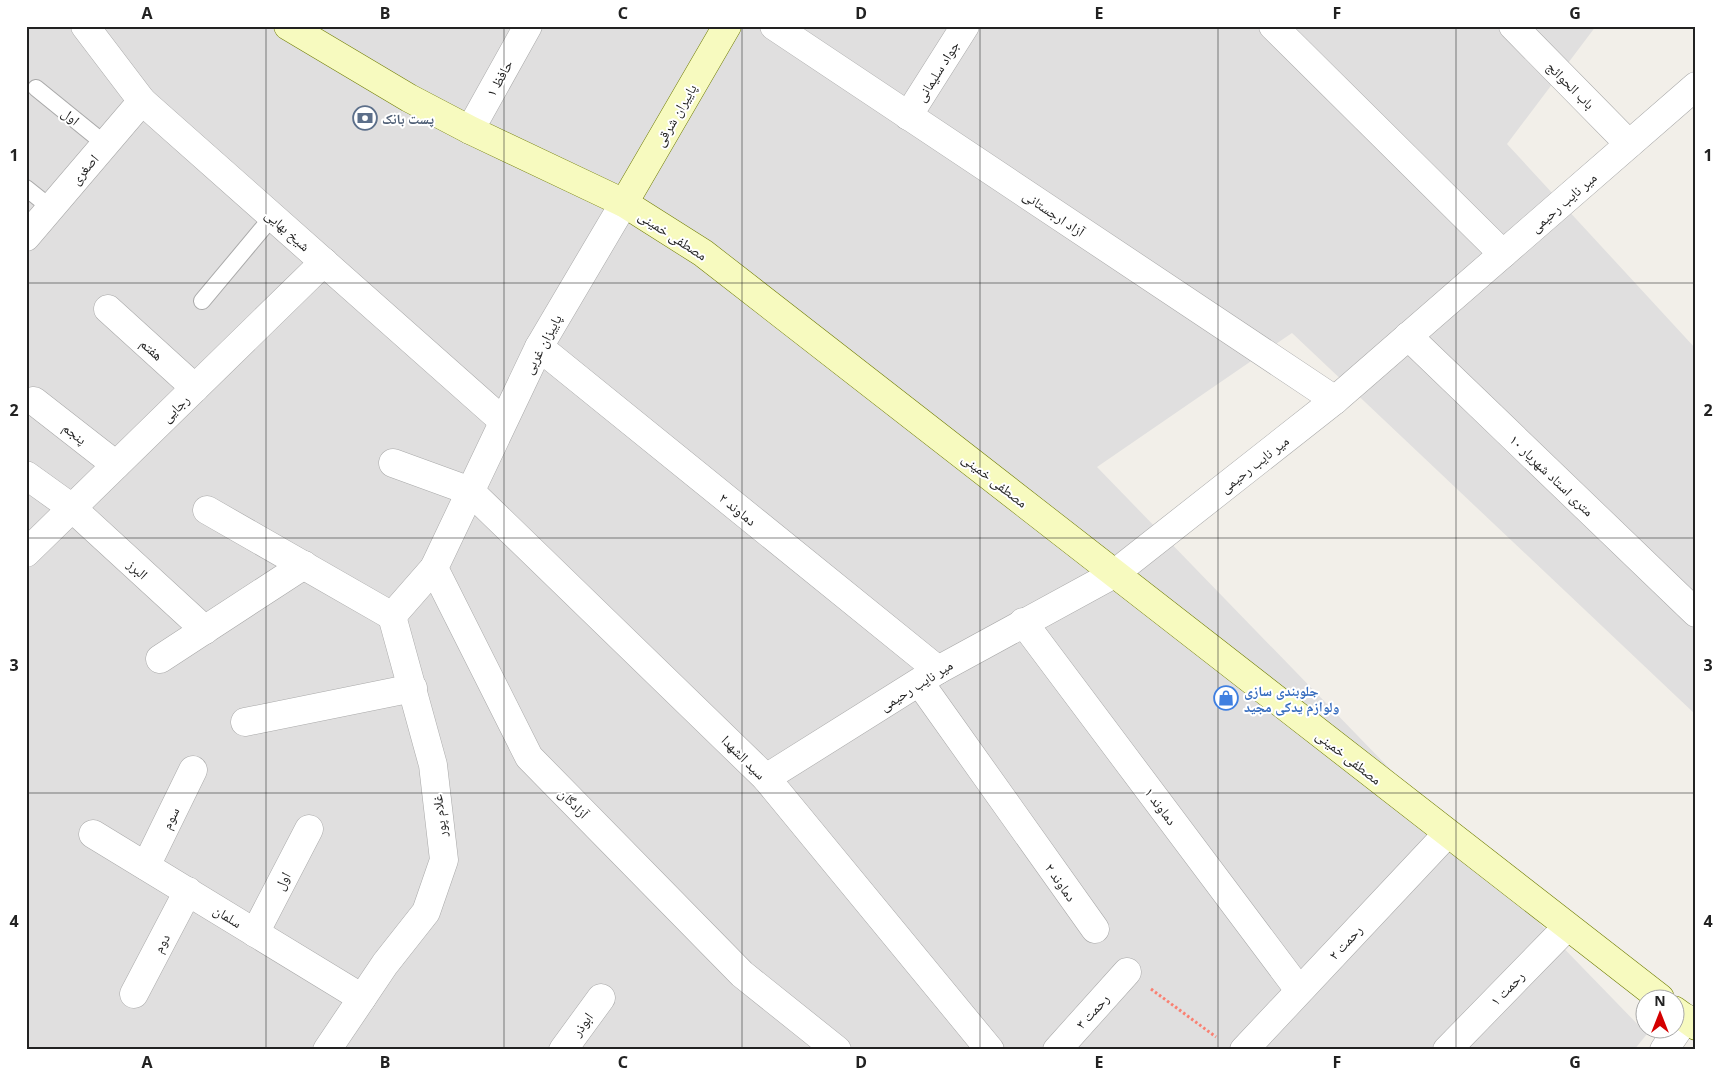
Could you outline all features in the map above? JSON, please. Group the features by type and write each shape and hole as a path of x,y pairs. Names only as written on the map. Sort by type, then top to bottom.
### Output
{"main road":[{"name":"مصطفی خمینی","path":"288,26 409,98 470,130 624,203 703,253 1647,988"},
{"name":"پاییران شرقی","path":"624,203 727,26"}],"street":[{"name":"شیخ بهایی","path":"86,26 142,101 503,421"},
{"name":"حافظ ۱","path":"470,130 528,26"},
{"name":"آزاد ارجستانی","path":"774,26 1335,400"},
{"name":"جواد سلیمانی","path":"908,116 966,26"},
{"path":"1273,26 1503,254"},
{"name":"باب الحوائج","path":"1513,26 1629,144"},
{"name":"میر نایب رحیمی","path":"766,778 929,677 1023,622 1114,574 1335,400 1696,86"},
{"name":"اصغری","path":"26,237 142,101"},
{"name":"پاییزان غربی","path":"470,491 539,347 624,203"},
{"name":"رجایی","path":"26,553 324,262"},
{"name":"هفتم","path":"108,309 196,388"},
{"name":"۱۰ متری استاد شهریار","path":"1408,336 1696,613"},
{"name":"دماوند ۲","path":"539,347 929,677 1095,929"},
{"name":"پنجم","path":"34,401 116,465"},
{"path":"207,510 392,616 434,568 470,491 393,463"},
{"path":"26,475 72,508"},
{"name":"سید الشهدا","path":"470,491 766,778 990,1050"},
{"name":"البرز","path":"72,508 205,630"},
{"path":"160,658 304,565"},
{"name":"آزادگان","path":"434,568 528,757 742,974 837,1050"},
{"name":"غلام پور","path":"327,1050 362,998 426,912 444,860 433,766 392,616"},
{"name":"دماوند ۱","path":"1023,622 1299,990"},
{"path":"245,722 413,688"},
{"name":"سوم","path":"146,866 193,770"},
{"name":"اول","path":"255,933 309,829"},
{"name":"سلمان","path":"93,834 362,998"},
{"name":"رحمت ۲","path":"1244,1050 1447,834"},
{"name":"دوم","path":"134,994 188,891"},
{"name":"رحمت ۱","path":"1447,1050 1567,926"},
{"name":"رحمت ۳","path":"1057,1050 1127,972"},
{"name":"ابوذر","path":"563,1050 600,998"},
{"path":"1664,1050 1685,1018"}],"lane":[{"name":"اول","path":"36,88 105,144"},
{"path":"26,188 50,208"},
{"path":"202,301 273,216"}],"path":[{"path":"1127,972 1219,1039"}],"shaded area":[{"path":"26,26 1596,26 1507,144 1696,349 1696,715 1292,333 1097,467 1634,1021 1634,1038 1644,1038 1634,1050 26,1050"}],"place":[{"name":"پست بانک","path":"365,118"},
{"name":"جلوبندی سازی ولوازم یدکی مجید","path":"1226,698"}]}
